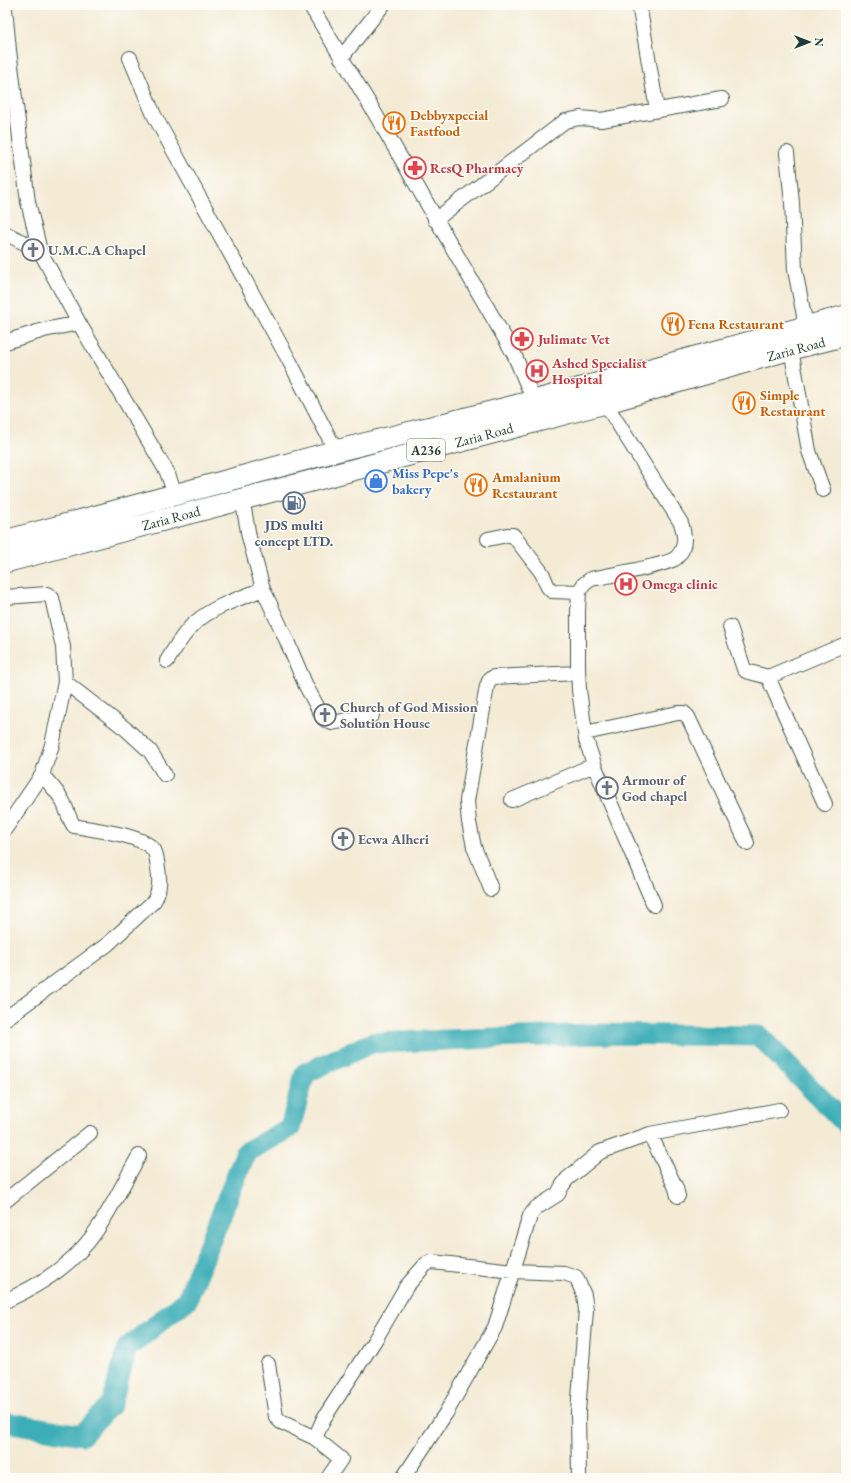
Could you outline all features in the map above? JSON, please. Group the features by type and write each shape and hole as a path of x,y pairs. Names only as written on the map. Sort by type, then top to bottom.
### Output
{"highway":[{"name":"A236","path":"5,541 336,451 534,402 806,326 838,328"},
{"name":"Zaria Road","path":"5,562 605,403 791,349 838,328"},
{"path":"263,471 270,491"}],"street":[{"path":"18,5 5,9 28,202 40,251 79,323 167,472 175,494"},
{"path":"310,5 514,354 534,402"},
{"path":"342,58 383,5"},
{"path":"640,10 657,110"},
{"path":"130,58 154,114 290,362 336,451"},
{"path":"436,220 565,121 580,118 601,120 722,99"},
{"path":"787,153 792,203 795,270 806,326"},
{"path":"5,232 40,251"},
{"path":"5,342 44,330 79,323"},
{"path":"791,349 810,451 823,490"},
{"path":"605,403 681,523 684,533 684,547 676,558 662,563 591,579 584,584 579,592 578,674 585,733 594,764 654,905"},
{"path":"242,498 249,537 263,589 306,686 324,719 332,723 372,714"},
{"path":"488,539 513,535 542,573 548,588 552,591 579,592"},
{"path":"167,661 181,640 196,622 211,611 263,589"},
{"path":"5,596 46,594 52,598 63,647 65,682 52,745 42,775 5,829"},
{"path":"730,627 744,669 746,671 768,677 846,644"},
{"path":"491,889 474,847 467,801 487,686 490,679 494,677 578,674"},
{"path":"768,677 825,804"},
{"path":"65,682 127,730 150,751 165,775"},
{"path":"585,733 684,713 688,717 747,843"},
{"path":"512,800 594,764"},
{"path":"5,1019 108,944 154,902 158,893 160,881 156,855 153,849 144,843 115,833 74,826 70,821 63,800 53,786 42,775"},
{"path":"403,1478 446,1413 495,1327 530,1216 536,1208 558,1194 567,1178 600,1152 650,1134 780,1110"},
{"path":"5,1201 90,1133"},
{"path":"650,1134 676,1188 678,1196"},
{"path":"5,1301 31,1289 57,1272 85,1246 97,1230 139,1156"},
{"path":"315,1438 324,1418 375,1340 406,1287 426,1264 432,1262 513,1271 564,1273 576,1277 584,1295 586,1310 578,1412 579,1478"},
{"path":"268,1364 276,1417 281,1422 315,1438 341,1459 328,1478"}],"waterway":[{"path":"5,1422 82,1435 112,1403 127,1348 187,1300 246,1152 290,1128 305,1073 372,1043 592,1034 759,1036 846,1124"}],"place":[{"name":"Debbyxpecial Fastfood","path":"394,123"},
{"name":"ResQ Pharmacy","path":"415,168"},
{"name":"U.M.C.A Chapel","path":"33,250"},
{"name":"Fena Restaurant","path":"673,324"},
{"name":"Julimate Vet","path":"522,339"},
{"name":"Ashed Specialist Hospital","path":"537,371"},
{"name":"Simple Restaurant","path":"744,403"},
{"name":"Miss Pepe's bakery","path":"376,481"},
{"name":"Amalanium Restaurant","path":"476,485"},
{"name":"JDS multi concept LTD.","path":"294,503"},
{"name":"Omega clinic","path":"626,584"},
{"name":"Church of God Mission Solution House","path":"325,715"},
{"name":"Armour of God chapel","path":"607,788"},
{"name":"Ecwa Alheri","path":"343,839"}]}
